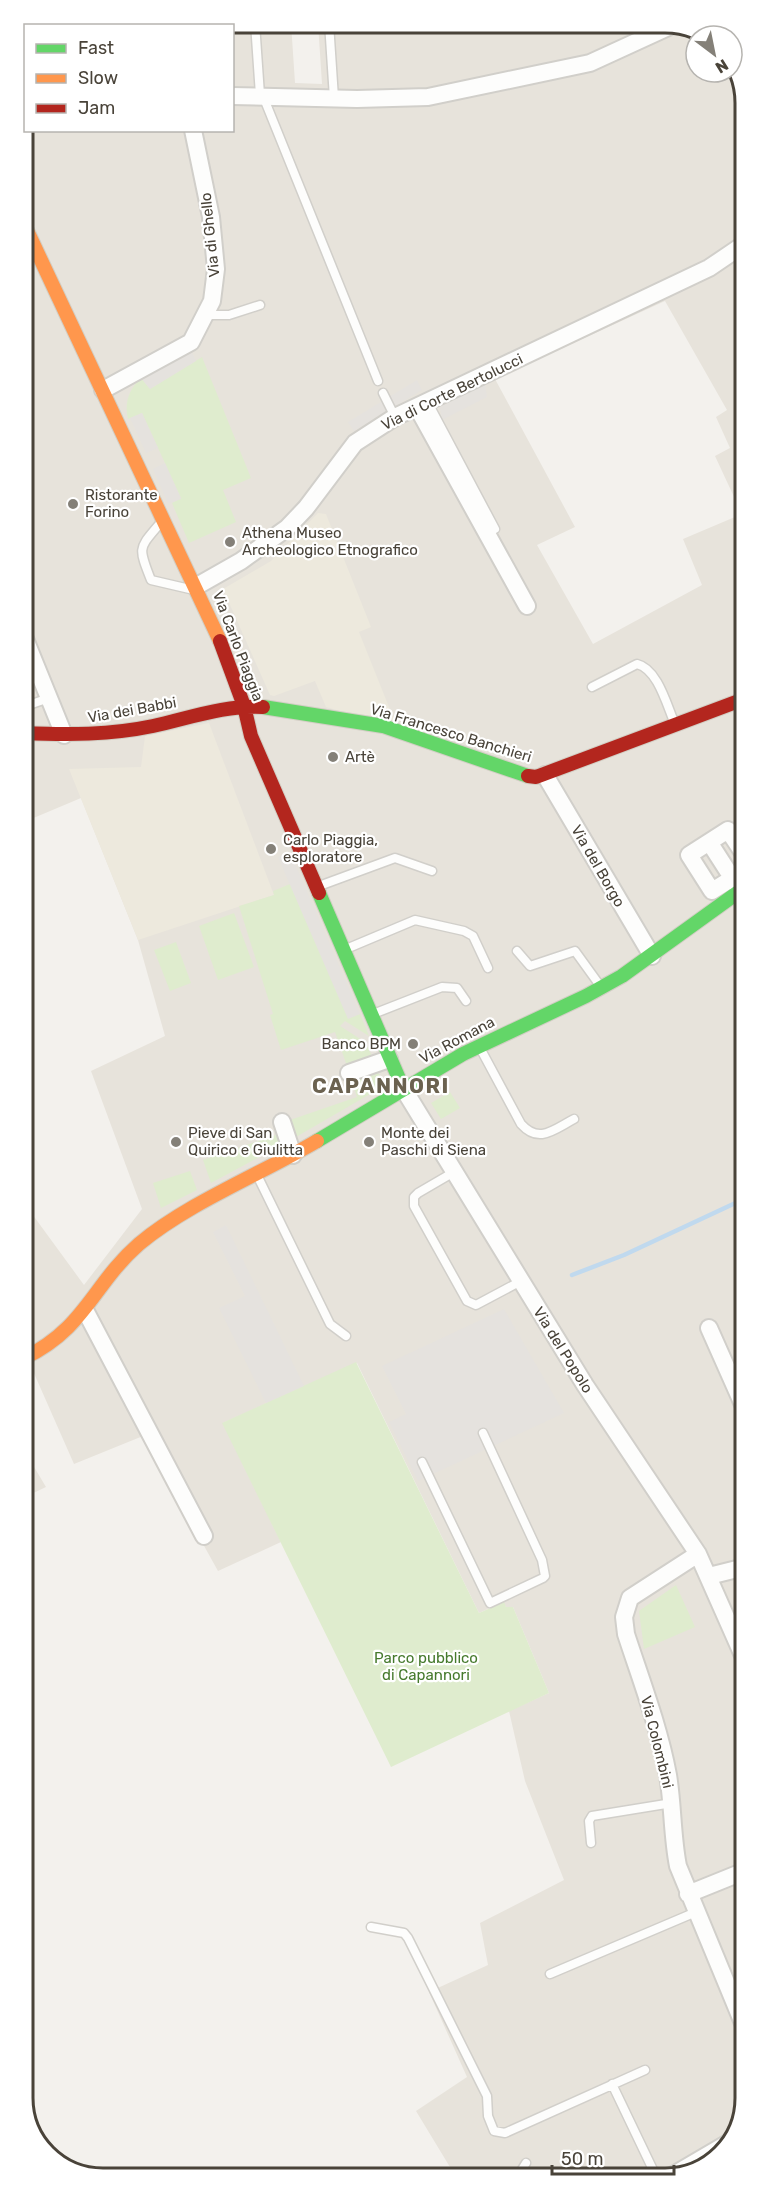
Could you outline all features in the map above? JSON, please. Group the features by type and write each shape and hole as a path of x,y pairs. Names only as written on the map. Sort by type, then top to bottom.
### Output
{"street":[{"path":"234,96 428,98 590,63 655,33"},
{"name":"Via di Ghello","path":"103,390 191,342 207,315 212,301 216,270 211,217 193,132"},
{"name":"Via Carlo Piaggia","path":"33,243 198,589 228,658 251,736 403,1088"},
{"name":"Via di Corte Bertolucci","path":"198,589 286,528 306,508 355,444 395,417 709,268 735,250"},
{"path":"422,404 527,606"},
{"path":"33,659 64,735"},
{"name":"Via Francesco Banchieri","path":"244,706 283,709 383,726 523,775 546,775 735,702"},
{"name":"Via dei Babbi","path":"33,733 86,735 153,726 207,712 244,706"},
{"name":"Via del Borgo","path":"546,775 651,956"},
{"path":"735,840 729,830 689,855 712,891 735,884"},
{"path":"711,845 735,876"},
{"name":"Via Romana","path":"33,1354 48,1347 86,1312 110,1274 146,1239 479,1046 601,988 651,956 735,886"},
{"path":"349,1072 389,1059"},
{"name":"Via del Popolo","path":"403,1088 604,1415 698,1554 735,1637"},
{"path":"282,1122 293,1155"},
{"path":"86,1312 204,1536"},
{"path":"709,1328 735,1388"},
{"name":"Via Colombini","path":"698,1554 630,1598 624,1617 626,1634 658,1734 672,1803 673,1843 688,1894 735,2004"},
{"path":"709,1576 735,1570"},
{"path":"688,1894 735,1875"}],"lane":[{"path":"256,33 261,95 378,381"},
{"path":"330,33 334,98"},
{"path":"207,315 228,315 260,305"},
{"path":"383,393 395,417"},
{"path":"422,404 495,529"},
{"path":"164,518 141,547 140,553 151,580 198,589"},
{"path":"592,687 637,664 645,666 653,675 675,724"},
{"path":"33,704 49,698"},
{"path":"315,887 395,858 432,871"},
{"path":"342,951 415,920 464,931 473,936 488,968"},
{"path":"517,951 530,966 575,951 601,988"},
{"path":"370,1015 442,987 457,988 466,1000"},
{"path":"479,1046 521,1124 529,1133 540,1135 574,1119"},
{"path":"454,1172 418,1193 414,1197 414,1206 467,1301 476,1305 520,1281"},
{"path":"256,1175 330,1324 346,1336"},
{"path":"422,1462 490,1603 543,1578 545,1576 542,1560 483,1433"},
{"path":"591,1843 589,1821 592,1816 672,1803"},
{"path":"550,1974 696,1912"},
{"path":"371,1927 404,1933 408,1938 487,2096 488,2116 494,2131 505,2133 645,2070"},
{"path":"612,2084 652,2168"},
{"path":"523,2168 526,2163"}],"shaded area":[{"path":"234,33 292,33 295,83 322,84 319,33 669,33 684,36 684,84 733,84 735,103 735,499 715,456 730,448 716,417 727,410 665,301 495,379 575,527 537,545 593,644 702,585 683,539 735,517 735,2098 728,2129 711,2151 692,2163 665,2168 451,2168 416,2111 467,2077 429,1992 488,1965 480,1923 564,1880 525,1781 509,1711 549,1693 513,1607 506,1607 503,1602 479,1613 357,1363 223,1423 281,1542 218,1571 143,1436 74,1464 33,1371 33,1215 84,1285 142,1209 91,1071 165,1036 138,940 81,798 33,818 33,132 234,132"},
{"path":"190,348 196,361 150,389 141,378"},
{"path":"417,380 422,390 354,431 348,422"},
{"path":"485,384 487,397 442,420 440,407"},
{"path":"142,413 158,448 146,453 130,418"},
{"path":"165,463 181,499 168,504 153,469"},
{"path":"318,513 326,514 371,627 359,632 397,727 326,707 315,681 274,696 270,695 223,589 271,561"},
{"path":"209,723 274,895 138,940 69,769 141,767 145,736"},
{"path":"290,852 360,1014 348,1019 278,857"},
{"path":"226,1225 304,1386 266,1403 219,1308 245,1296 213,1232"},
{"path":"504,1309 564,1413 418,1481 389,1422 406,1414 382,1366"},
{"path":"33,1465 46,1487 33,1493"}],"green space":[{"path":"202,357 251,478 223,490 236,522 189,543 172,503 181,498 142,413 128,419 127,402 133,387 141,378 150,389"},
{"path":"290,884 348,1018 360,1014 369,1036 345,1021 340,1026 365,1042 373,1058 347,1066 335,1032 281,1050 270,1015 273,1014 239,906 274,895 273,891"},
{"path":"234,913 254,967 218,980 199,926"},
{"path":"176,942 191,983 170,991 154,950"},
{"path":"378,1071 384,1086 296,1137 290,1120 357,1097 351,1079"},
{"path":"450,1092 460,1108 441,1119 431,1103"},
{"path":"276,1135 280,1146 211,1183 203,1160"},
{"path":"190,1171 197,1190 161,1208 153,1183"},
{"name":"Parco pubblico di Capannori","path":"356,1362 479,1613 504,1602 506,1607 513,1607 549,1693 391,1767 222,1423"},
{"path":"676,1585 695,1627 644,1649 639,1611"}],"waterway":[{"path":"572,1275 624,1255 735,1203"}],"traffic: fast":[{"path":"263,707 383,726 528,776"},
{"path":"319,893 403,1088"},
{"path":"317,1141 463,1054 586,996 622,976 735,894"}],"traffic: slow":[{"path":"33,243 220,641"},
{"path":"33,1353 62,1333 88,1305 123,1259 158,1229 202,1202 317,1141"}],"traffic: jam":[{"path":"220,641 244,706 251,736 319,893"},
{"path":"528,776 536,777 735,702"},
{"path":"33,733 105,733 153,726 221,710 263,707"}],"place":[{"name":"Ristorante Forino","path":"73,504"},
{"name":"Athena Museo Archeologico Etnografico","path":"230,542"},
{"name":"Artè","path":"333,757"},
{"name":"Carlo Piaggia, esploratore","path":"271,849"},
{"name":"Banco BPM","path":"413,1044"},
{"name":"Pieve di San Quirico e Giulitta","path":"176,1142"},
{"name":"Monte dei Paschi di Siena","path":"369,1142"}],"district":[{"name":"CAPANNORI","path":"381,1086"}]}
